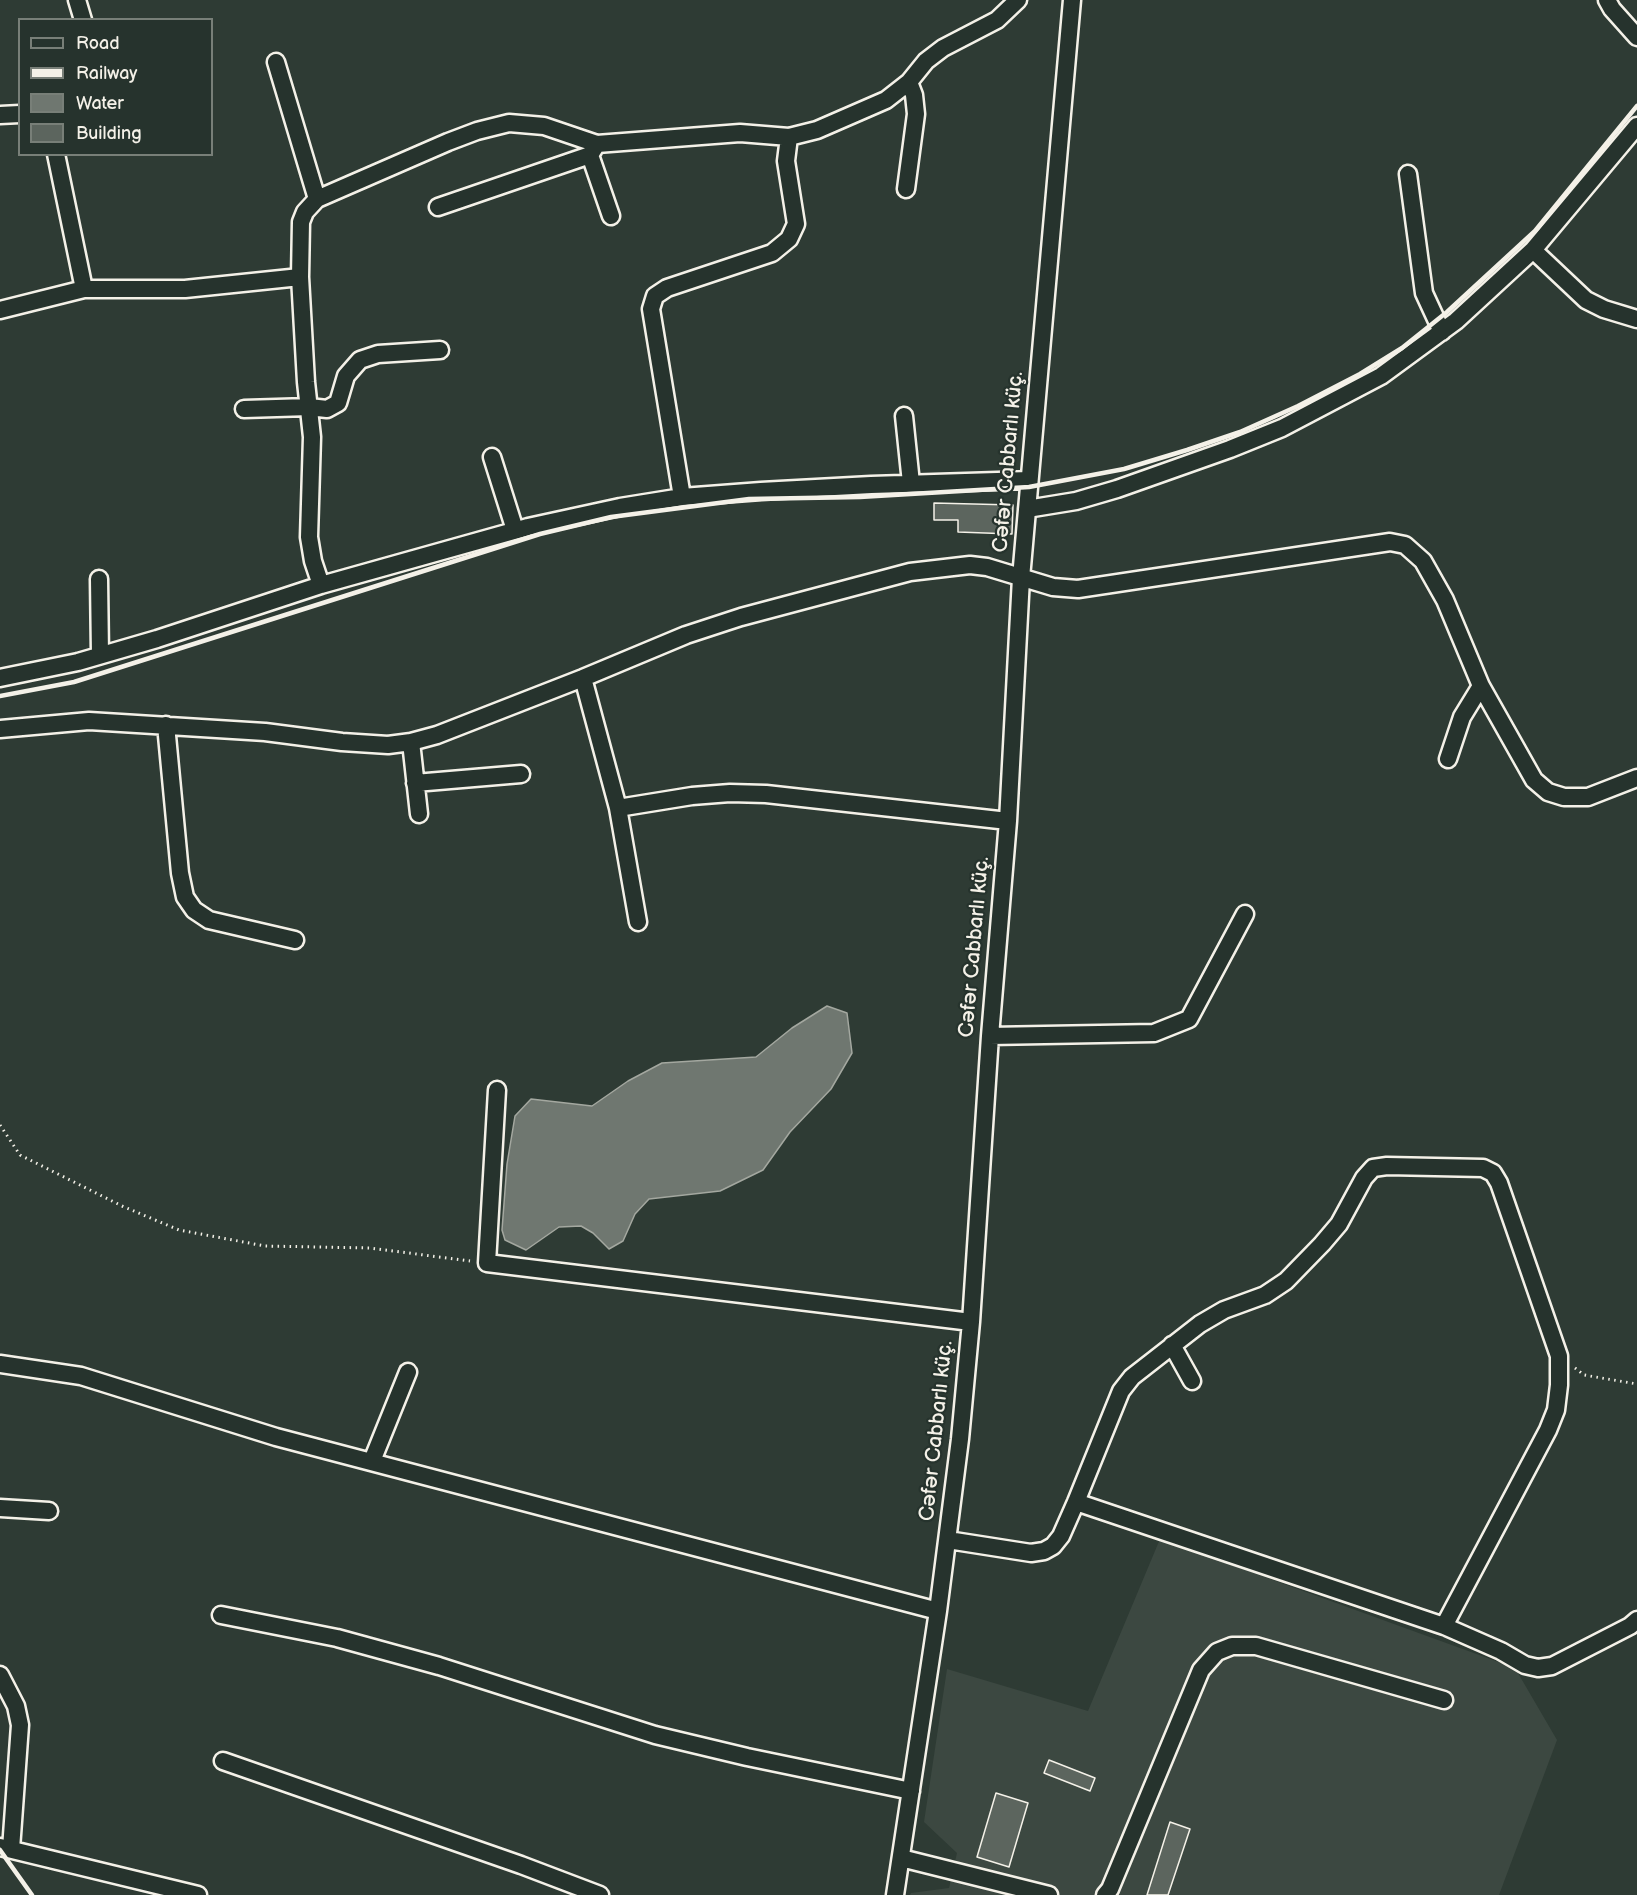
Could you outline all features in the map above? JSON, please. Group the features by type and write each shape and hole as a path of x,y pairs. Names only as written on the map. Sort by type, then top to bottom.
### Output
{"street":[{"path":"77,0 82,18"},
{"path":"438,207 593,150 740,133 789,137 817,130 886,100 909,82 926,62 943,48 997,20 1018,0"},
{"name":"Cəfər Cabbarlı küç.","path":"895,1895 948,1540 971,1322 990,1036 1008,821 1021,578 1072,0"},
{"path":"1607,0 1637,37"},
{"path":"276,62 317,200"},
{"path":"906,189 916,114 914,95 909,82"},
{"path":"0,115 18,114"},
{"path":"321,585 313,561 309,537 312,437 300,277 301,222 305,212 317,200 448,142 477,131 509,123 544,126 593,150 611,216"},
{"path":"1027,509 1076,501 1117,489 1230,449 1282,428 1382,376 1442,332 1533,250 1634,134"},
{"path":"682,497 651,309 655,296 667,288 772,253 789,239 796,224 786,161 789,137"},
{"path":"56,156 84,289"},
{"path":"1408,174 1424,293 1442,332"},
{"path":"1533,250 1586,300 1604,309 1637,319"},
{"path":"0,310 84,289 185,289 300,277"},
{"path":"244,409 309,407 327,409 338,404 346,376 360,360 378,354 440,350"},
{"path":"904,416 911,483"},
{"path":"492,457 515,530"},
{"path":"0,678 100,656 321,585 515,530 620,507 682,497 911,483 1029,480"},
{"path":"0,729 89,721 265,732 342,742 388,745 411,742 437,735 686,635 741,617 910,572 970,565 987,567 1053,587 1078,589 1390,542 1405,545 1423,561 1445,600 1481,686 1534,780 1548,792 1564,797 1588,797 1637,778"},
{"path":"99,579 100,656"},
{"path":"583,678 618,808 638,922"},
{"path":"1448,759 1462,717 1481,686"},
{"path":"166,725 180,873 185,897 194,910 209,920 295,940"},
{"path":"411,742 419,814"},
{"path":"415,783 521,774"},
{"path":"618,808 692,796 730,793 766,794 1008,821"},
{"path":"990,1036 1154,1034 1189,1018 1245,914"},
{"path":"496,1090 487,1263 971,1322"},
{"path":"948,1540 1030,1553 1044,1551 1053,1546 1061,1536 1121,1392 1132,1377 1200,1324 1224,1310 1265,1295 1287,1281 1339,1224 1364,1178 1373,1168 1387,1166 1483,1168 1493,1173 1499,1183 1559,1356 1557,1410 1444,1626"},
{"path":"1172,1345 1192,1381"},
{"path":"0,1364 81,1376 234,1425 938,1611"},
{"path":"372,1461 408,1372"},
{"path":"1076,1502 1444,1626 1501,1651 1525,1665 1538,1668 1552,1666 1630,1626 1637,1620"},
{"path":"0,1508 49,1511"},
{"path":"220,1615 338,1638 526,1693 655,1735 911,1791"},
{"path":"1106,1895 1201,1670 1217,1652 1232,1646 1256,1646 1444,1700"},
{"path":"0,1675 16,1706 20,1725 5,1848 195,1895"},
{"path":"223,1761 521,1865 600,1895"},
{"path":"901,1858 1049,1895"}],"path":[{"path":"0,1125 20,1155 122,1206 179,1230 265,1246 370,1248 487,1263"},
{"path":"1559,1356 1584,1375 1637,1384"}],"shaded area":[{"path":"1160,1539 1515,1668 1557,1740 1499,1895 910,1895 949,1888 957,1853 924,1822 947,1669 1088,1711"}],"water":[{"path":"827,1006 847,1013 852,1053 831,1089 790,1132 763,1170 720,1191 649,1199 635,1214 623,1241 609,1249 593,1233 581,1226 559,1227 526,1250 505,1240 502,1230 507,1164 515,1116 531,1099 592,1106 628,1081 662,1063 756,1057 792,1028"}],"building":[{"path":"934,503 1013,505 1012,534 958,532 958,520 934,520"},
{"path":"1049,1760 1095,1778 1090,1791 1044,1773"},
{"path":"996,1793 1028,1803 1009,1867 977,1857"},
{"path":"1170,1822 1190,1829 1168,1895 1147,1895"}],"railway":[{"path":"0,696 74,682 540,534 611,517 749,499 860,497 1029,487 1124,469 1240,432 1298,406 1360,374 1402,348 1447,312 1535,231 1637,106"},
{"path":"0,1850 32,1895"}]}
